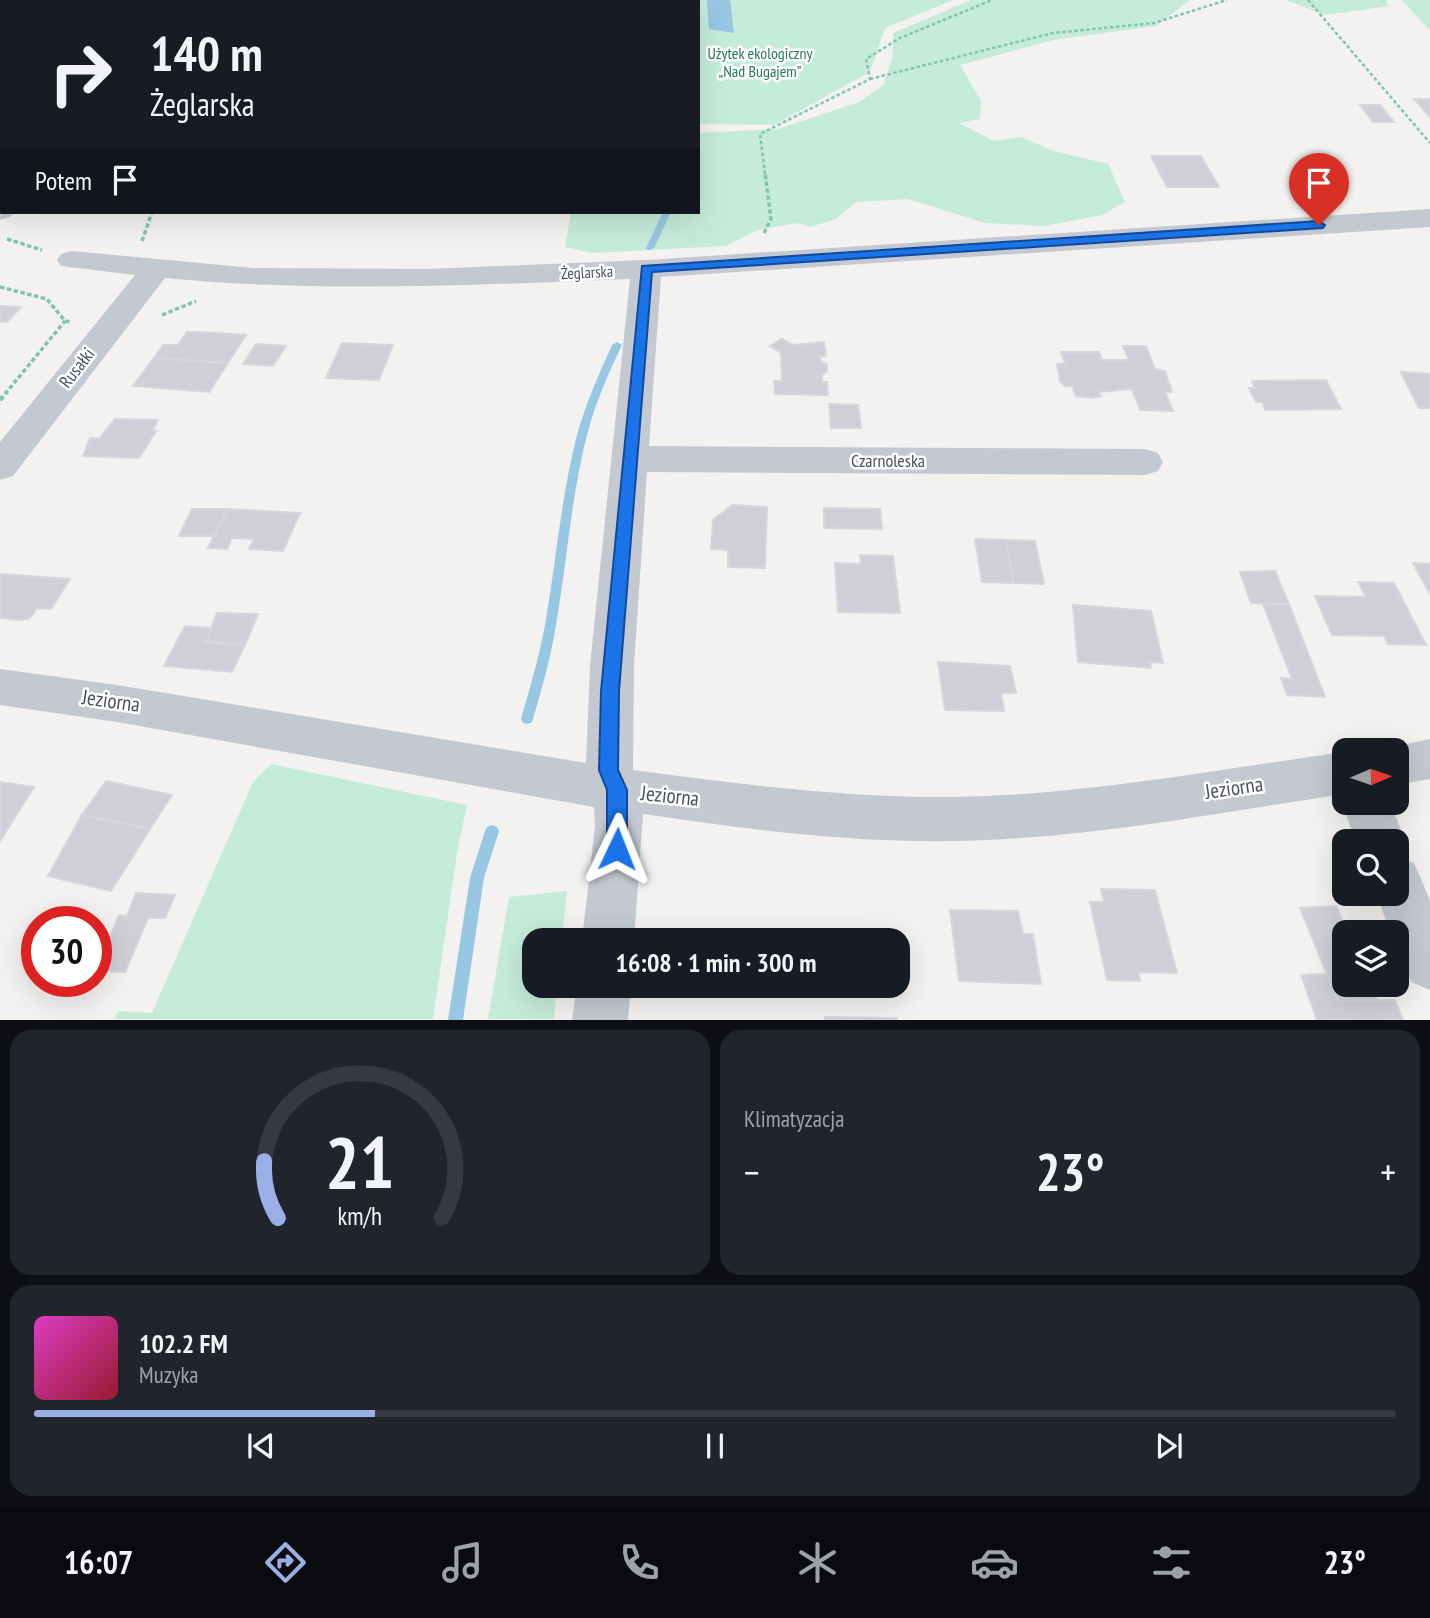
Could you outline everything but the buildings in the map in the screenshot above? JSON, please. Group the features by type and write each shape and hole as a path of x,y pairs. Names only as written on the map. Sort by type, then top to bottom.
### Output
{"street":[{"name":"Żeglarska","path":"72,260 253,277 349,279 646,269 1430,218"},
{"name":"Rusałki","path":"0,467 156,269"},
{"path":"609,928 619,826 617,790 609,770 610,705 646,269"},
{"name":"Czarnoleska","path":"632,460 1144,462"},
{"name":"Jeziorna","path":"0,687 130,703 617,790 844,815 941,819 1083,808 1332,775"},
{"path":"1409,763 1430,759"},
{"path":"1407,906 1430,963"},
{"path":"600,1020 603,998"}],"path":[{"path":"870,79 866,59 900,38 992,0"},
{"path":"766,260 760,239 771,219 760,134 870,79 1053,33 1154,23 1227,0"},
{"path":"1308,0 1430,143"},
{"path":"0,236 72,260"},
{"path":"0,400 65,321"}],"green space":[{"name":"Użytek ekologiczny „Nad Bugajem”","path":"700,0 953,0 885,28 870,72 774,125 700,124"},
{"path":"971,0 1190,0 1156,26 1053,40 960,65 981,100 980,119 959,123 994,141 1022,137 1053,151 1108,164 1125,202 1102,215 1045,226 985,223 908,199 856,202 836,219 810,227 798,223 758,230 726,246 592,253 565,247 571,214 700,214 700,133 778,129 859,102 884,85 892,58 893,33"},
{"path":"1286,0 1386,0 1389,6 1325,15"},
{"path":"1401,0 1430,0 1430,30"},
{"path":"271,764 467,805 457,853 433,1019 115,1019 118,1011 152,1013 253,782"},
{"path":"567,891 563,928 522,928 522,998 556,998 554,1019 488,1019 509,897"}],"water":[{"path":"707,0 730,0 734,33 709,29"}],"waterway":[{"path":"650,248 666,214"},
{"path":"527,719 541,673 582,435 597,389 617,345"},
{"path":"455,1020 477,878 492,831"}],"route":[{"path":"617,849 617,790 609,770 610,691 632,460 646,269 1319,225"}]}
